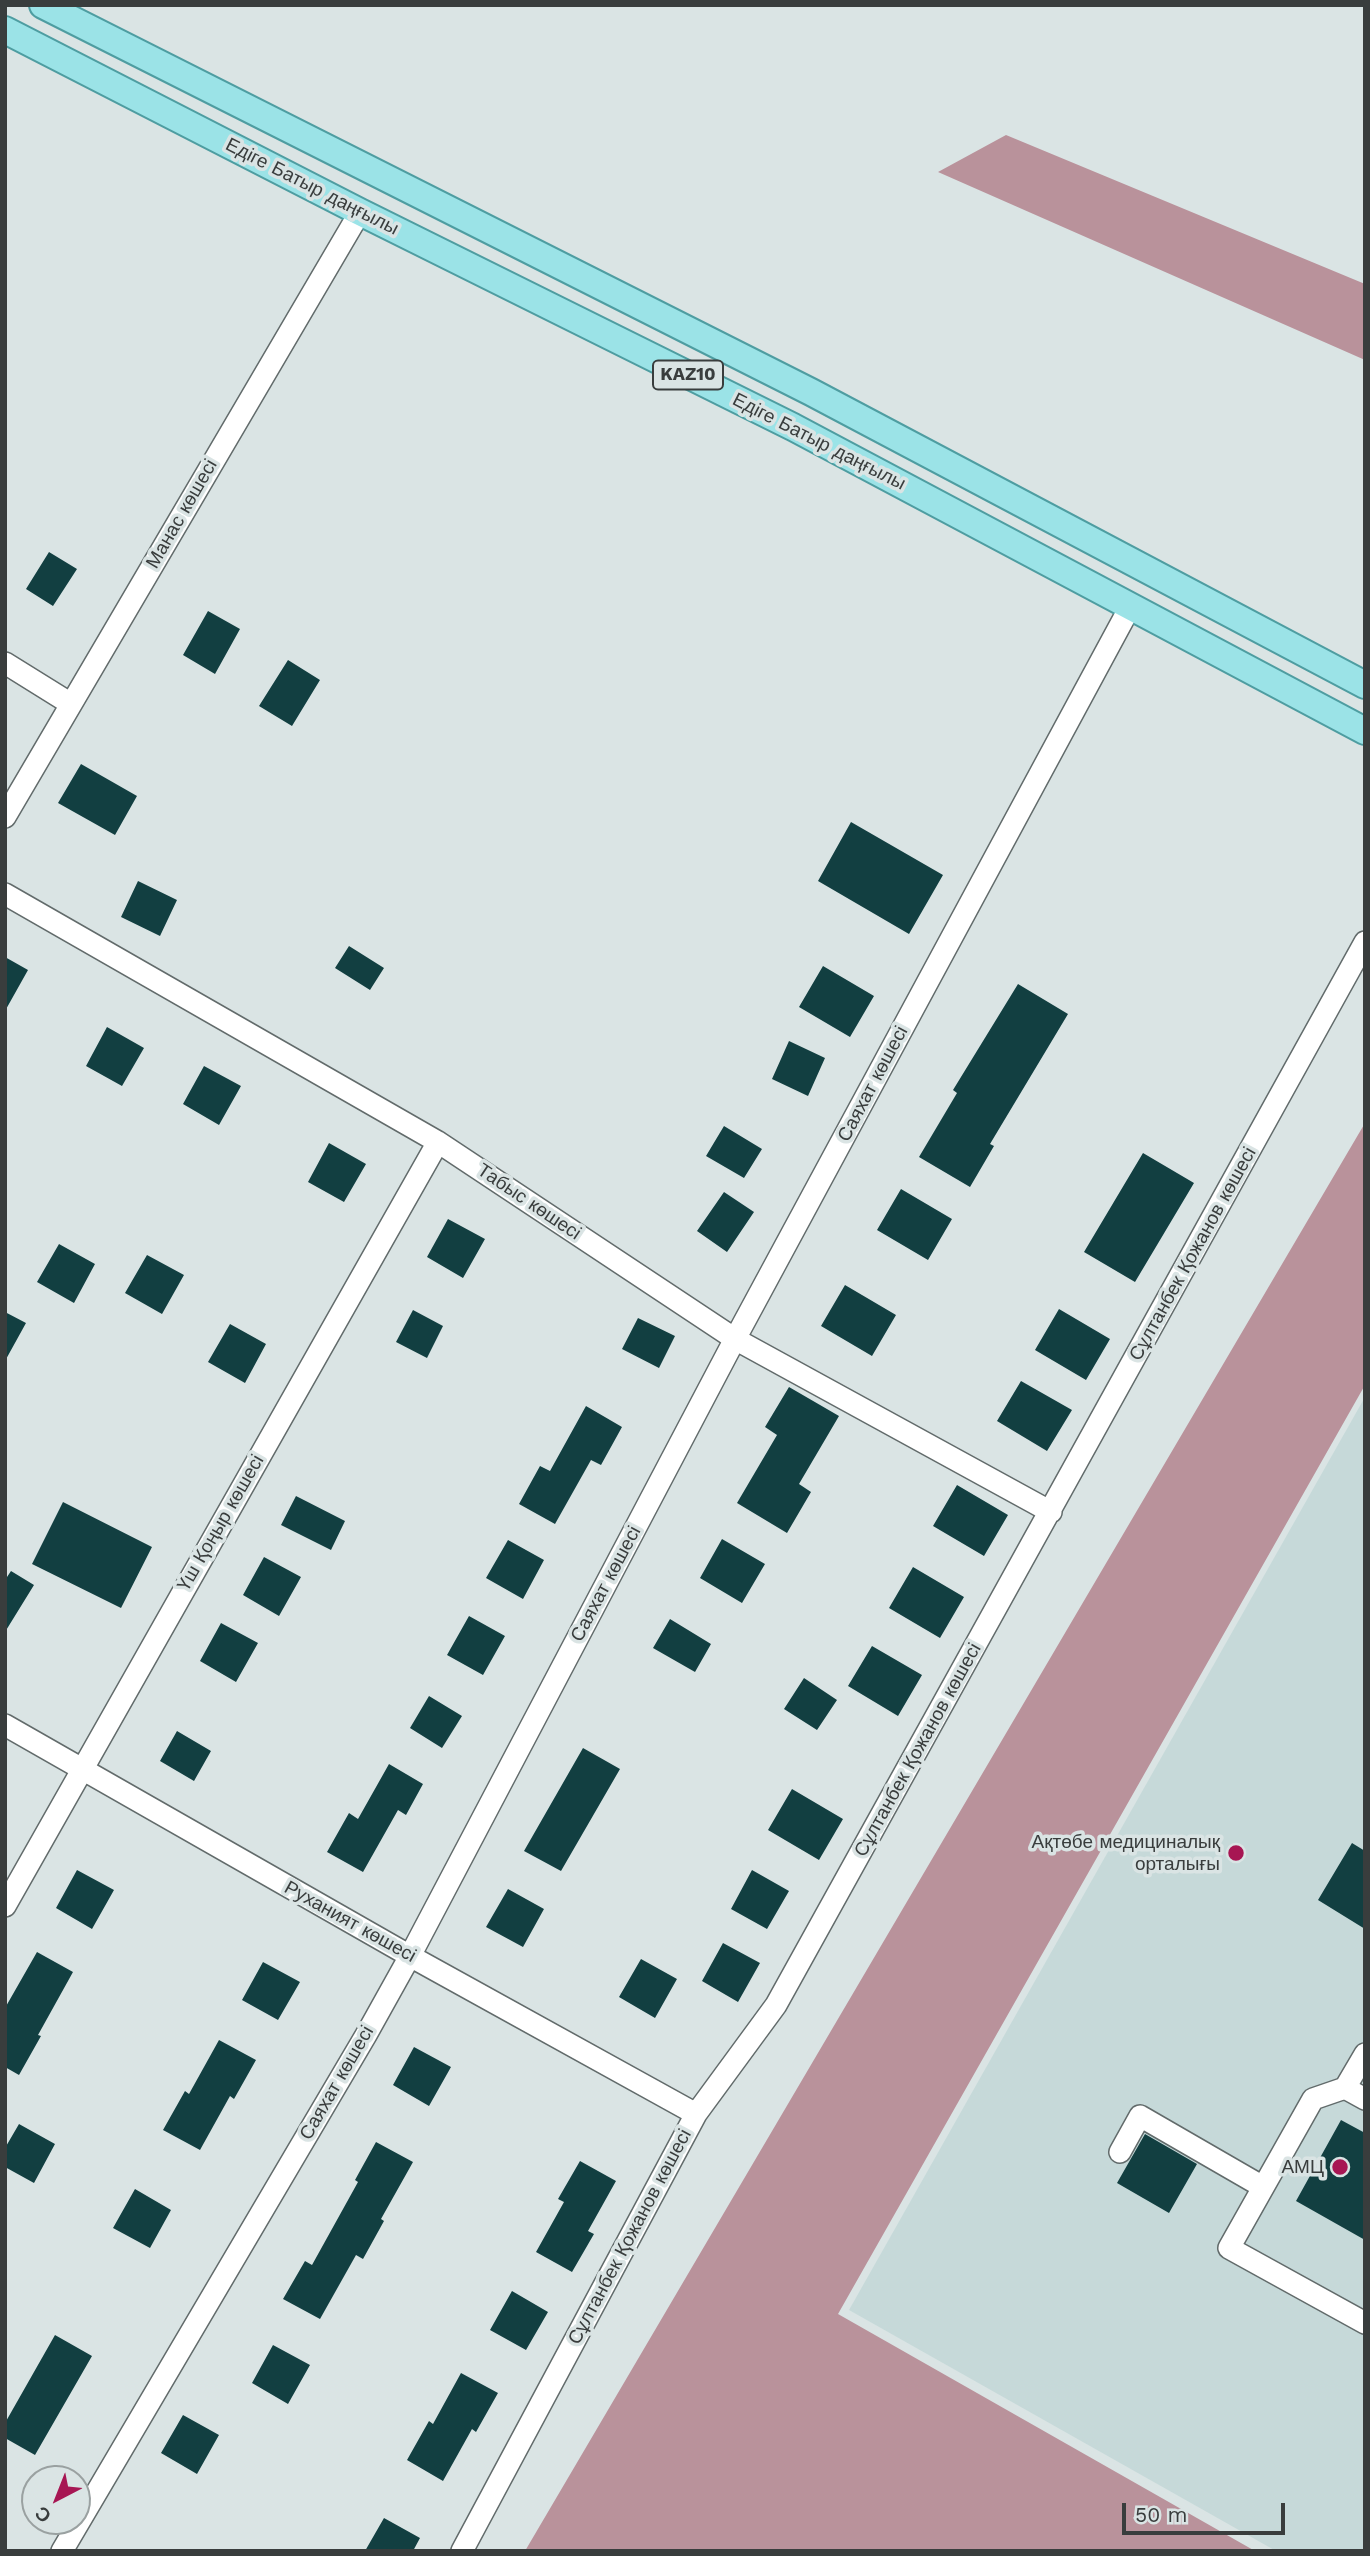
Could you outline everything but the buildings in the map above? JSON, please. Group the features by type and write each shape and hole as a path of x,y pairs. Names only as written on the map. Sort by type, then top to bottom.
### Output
{"main road":[{"name":"Едіге Батыр даңғылы","path":"43,5 811,392 1365,685"},
{"name":"Едіге Батыр даңғылы","path":"5,30 360,212 793,427 1365,731"}],"street":[{"name":"Манас көшесі","path":"5,817 360,212"},
{"name":"Саяхат көшесі","path":"62,2551 410,1956 735,1339 1130,607"},
{"path":"5,663 71,704"},
{"name":"Табыс көшесі","path":"5,894 438,1142 735,1339 1051,1512"},
{"name":"Сұлтанбек Қожанов көшесі","path":"462,2551 696,2114 776,2005 1365,942"},
{"name":"Үш Қоңыр көшесі","path":"5,1906 438,1142"},
{"name":"Руханият көшесі","path":"5,1725 410,1956 696,2114"},
{"path":"1365,2054 1345,2088 1313,2099 1229,2248 1365,2323"},
{"path":"1345,2088 1365,2099"},
{"path":"1120,2152 1140,2116 1263,2187"}],"shaded area":[{"path":"1006,135 1365,284 1365,360 938,172"},
{"path":"1365,1123 1365,1385 838,2314 1255,2551 525,2551"},
{"name":"Ақтөбе медициналық орталығы","path":"1365,1397 1365,2551 1276,2551 849,2310"}],"place":[{"name":"Ақтөбе медициналық орталығы","path":"1236,1853"},
{"name":"АМЦ","path":"1340,2167"}]}
